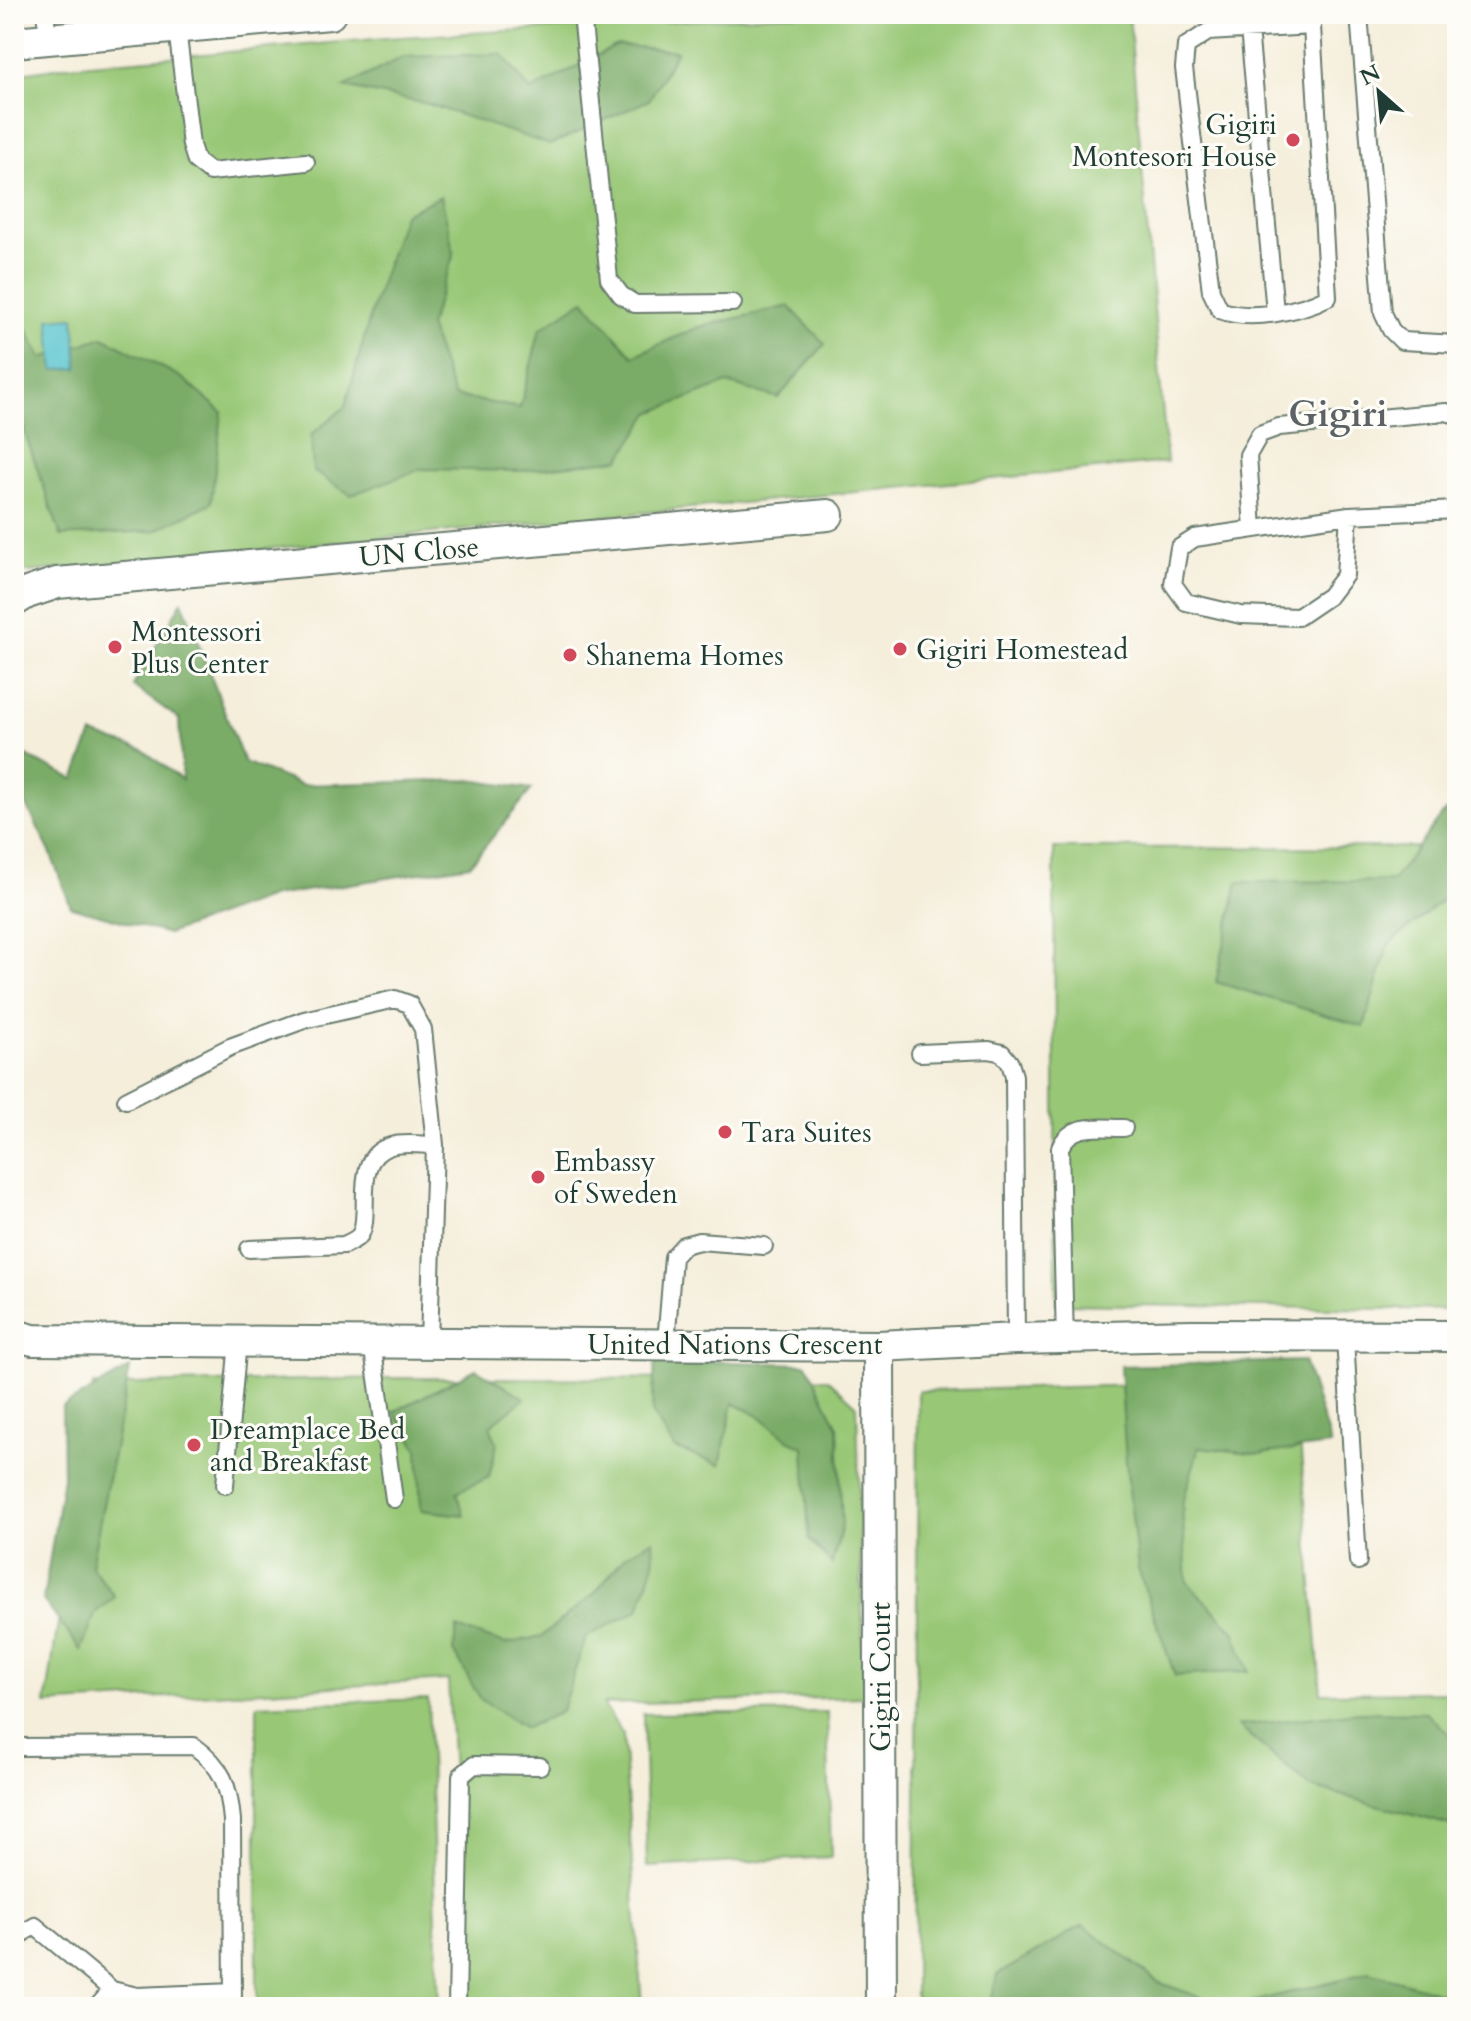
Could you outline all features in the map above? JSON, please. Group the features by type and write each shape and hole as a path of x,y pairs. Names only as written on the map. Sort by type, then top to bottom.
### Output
{"street":[{"path":"14,42 47,27 177,28 330,14"},
{"name":"UN Close","path":"14,601 57,583 828,515"},
{"name":"United Nations Crescent","path":"14,1335 33,1340 879,1346 1192,1335 1345,1338 1457,1336"},
{"name":"Gigiri Court","path":"879,1346 881,2007"}],"lane":[{"path":"582,14 609,279 621,295 635,304 733,303"},
{"path":"1359,14 1383,313 1391,330 1402,341 1457,344"},
{"path":"1311,20 1328,297 1306,308 1236,316 1220,310 1211,291 1184,68 1186,46 1208,32 1249,29 1311,20"},
{"path":"177,28 191,145 196,161 210,172 306,162"},
{"path":"1249,29 1275,312"},
{"path":"1253,529 1248,455 1260,434 1279,427 1446,412 1457,415"},
{"path":"1349,515 1345,575 1329,596 1298,617 1241,615 1186,602 1173,584 1179,548 1195,538 1349,515 1457,510"},
{"path":"126,1100 230,1047 304,1020 395,999 409,1004 423,1029 435,1145 429,1343"},
{"path":"920,1053 989,1050 1002,1053 1010,1063 1014,1076 1016,1339"},
{"path":"1065,1340 1060,1148 1063,1138 1072,1131 1124,1128"},
{"path":"249,1249 344,1245 353,1241 364,1224 363,1192 374,1158 393,1144 435,1145"},
{"path":"666,1343 673,1257 684,1245 699,1241 764,1246"},
{"path":"1345,1338 1358,1561"},
{"path":"225,1485 238,1341"},
{"path":"372,1343 394,1499"},
{"path":"14,1747 194,1746 215,1762 230,1797 232,1820 233,2000 137,1996 112,1990 35,1926 24,1932 14,1944"},
{"path":"457,2007 461,1776 474,1765 540,1766"},
{"path":"97,2007 112,1990"}],"green space":[{"path":"802,14 1129,14 1167,462 18,573 14,546 14,74 68,66 386,38"},
{"path":"617,45 677,51 649,100 550,145 428,104 344,87 403,57 502,54 531,91"},
{"path":"441,196 454,254 429,326 454,396 520,408 540,329 584,300 633,356 699,327 789,306 825,344 778,398 727,383 650,413 620,459 521,471 421,469 351,495 313,471 311,435 345,407 373,306 404,214"},
{"path":"14,315 26,328 42,358 103,337 181,377 222,412 211,503 154,531 61,536 14,402"},
{"path":"182,601 244,762 302,785 470,780 532,789 470,865 273,896 168,934 71,907 50,852 14,780 14,750 74,779 92,734 143,750 182,780 179,719 133,686"},
{"path":"1457,809 1457,888 1388,945 1364,1027 1216,982 1238,882 1392,881 1445,811"},
{"path":"1457,847 1457,1310 1056,1304 1054,848"},
{"path":"655,1360 807,1364 838,1427 842,1526 832,1564 809,1539 804,1447 790,1441 761,1417 733,1403 720,1465 674,1448 652,1412"},
{"path":"1304,1361 1331,1445 1259,1454 1199,1447 1182,1505 1187,1582 1234,1631 1249,1671 1175,1676 1138,1569 1126,1462 1120,1366"},
{"path":"130,1368 91,1566 115,1597 96,1612 81,1650 43,1600 63,1478 62,1407"},
{"path":"476,1369 525,1398 490,1426 497,1444 489,1477 457,1492 464,1515 421,1510 418,1449 394,1412"},
{"path":"387,1378 828,1379 857,1406 864,1697 603,1704 623,1735 642,2007 465,2007 448,1680 46,1704 93,1385"},
{"path":"1295,1381 1321,1693 1457,1692 1457,2007 926,2007 915,1998 918,1391"},
{"path":"653,1540 654,1563 639,1610 586,1637 561,1712 525,1728 480,1699 454,1651 457,1628 505,1644 542,1636 595,1593 625,1556"},
{"path":"428,1699 439,2007 257,2007 257,1705"},
{"path":"827,1712 831,1857 647,1867 643,1714"},
{"path":"1359,1712 1426,1713 1457,1741 1457,1827 1311,1787 1238,1726"},
{"path":"1083,1925 1158,1982 1226,2007 990,2007 997,1975"},
{"path":"1369,1972 1448,1995 1456,2007 1233,2007"}],"water":[{"path":"74,317 78,368 54,370 49,319"}],"place":[{"name":"Gigiri Montesori House","path":"1293,140"},
{"name":"Montessori Plus Center","path":"115,647"},
{"name":"Gigiri Homestead","path":"900,649"},
{"name":"Shanema Homes","path":"570,655"},
{"name":"Tara Suites","path":"725,1132"},
{"name":"Embassy of Sweden","path":"538,1177"},
{"name":"Dreamplace Bed and Breakfast","path":"194,1445"}],"district":[{"name":"Gigiri","path":"1338,413"}]}
